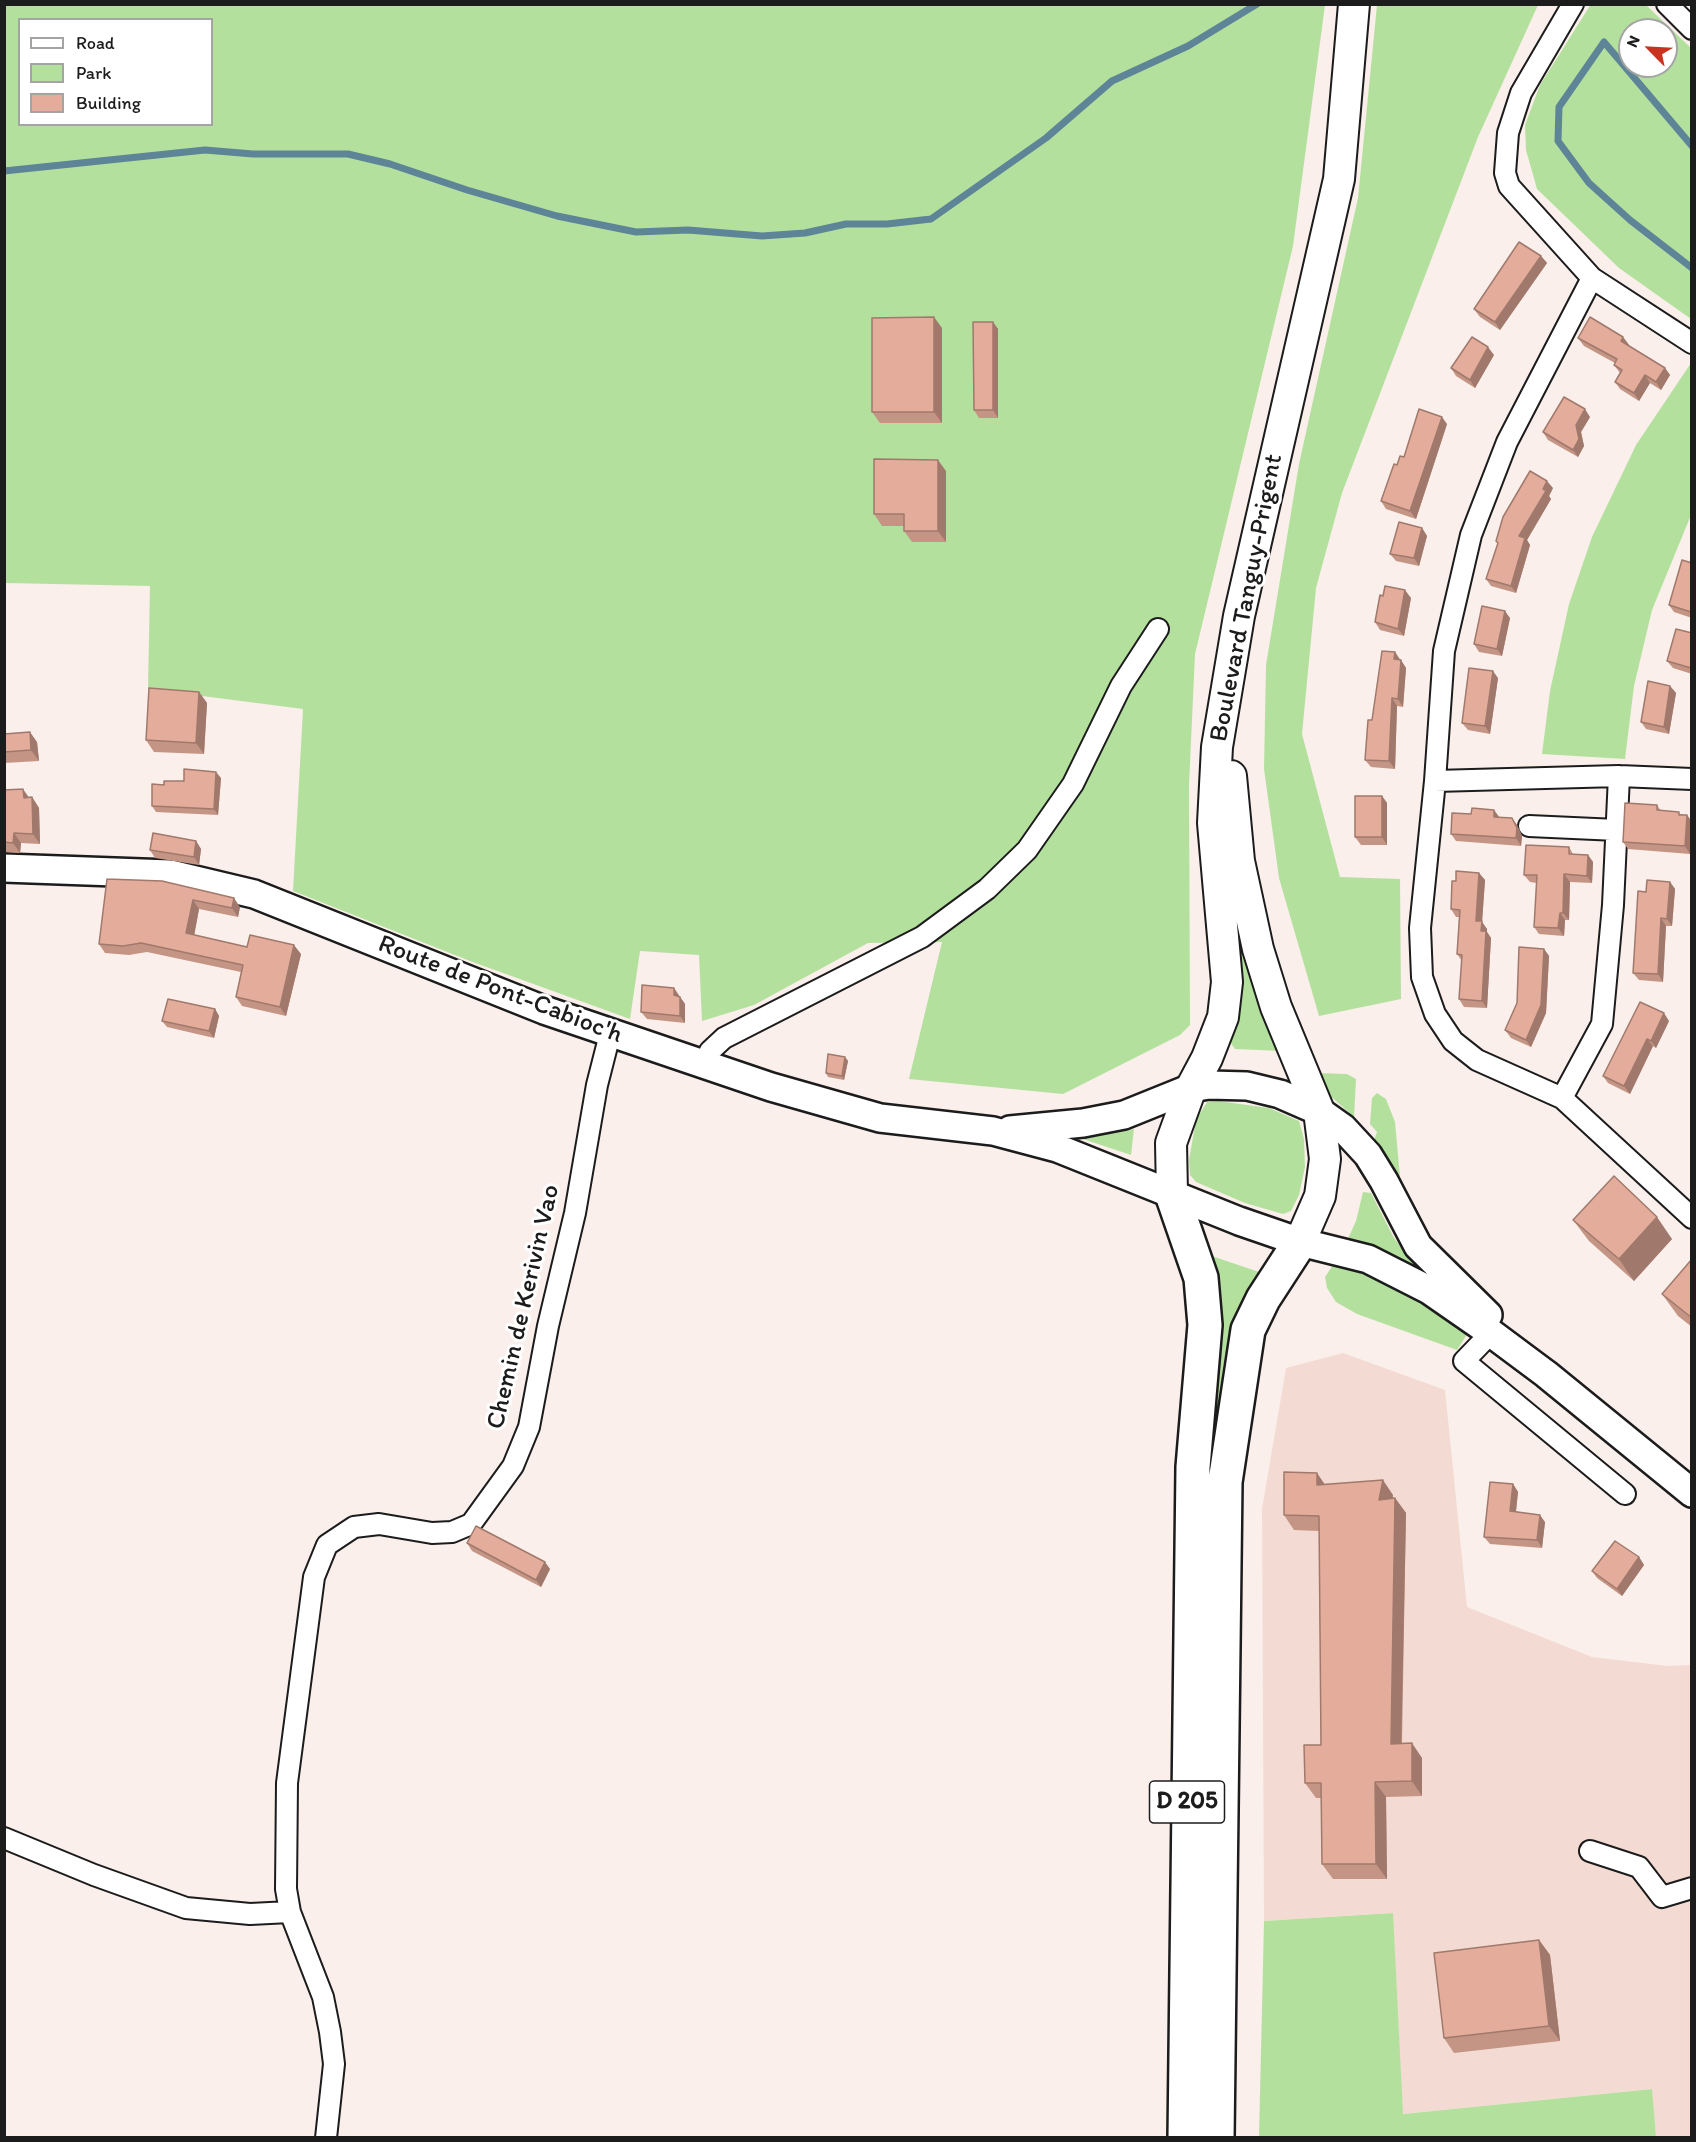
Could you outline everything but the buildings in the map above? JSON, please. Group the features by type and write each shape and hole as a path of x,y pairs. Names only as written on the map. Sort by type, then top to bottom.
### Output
{"highway":[{"name":"D 205","path":"1172,1194 1201,1278 1205,1324 1193,1467 1185,2138"},
{"name":"D 205","path":"1217,2138 1225,1482 1248,1330 1263,1299 1300,1242"}],"main road":[{"name":"Boulevard Tanguy-Prigent","path":"1172,1194 1171,1143 1191,1088 1207,1058 1223,1017 1227,982 1214,824 1217,747 1239,616 1339,179 1354,4"},
{"path":"1229,674 1231,771 1239,861 1258,949 1276,1007 1319,1111 1324,1159 1320,1196 1300,1242"}],"street":[{"path":"1573,4 1521,93 1508,133 1505,173 1509,186 1592,278 1692,343"},
{"path":"1668,4 1692,29"},
{"path":"1592,278 1507,442 1472,535 1444,651 1435,781 1420,928 1422,977 1435,1014 1453,1041 1477,1060 1562,1098 1692,1218"},
{"path":"704,1065 710,1051 724,1038 922,937 987,889 1027,850 1073,784 1121,686 1158,629"},
{"path":"1435,781 1619,776 1692,778"},
{"path":"1562,1098 1602,1023 1619,776"},
{"path":"1530,826 1617,830"},
{"name":"Route de Pont-Cabioc'h","path":"4,868 170,874 254,894 610,1034 771,1087 880,1118 993,1131 1065,1150 1172,1194"},
{"name":"Chemin de Kerivin Vao","path":"326,2138 334,2064 330,2032 323,1997 290,1912 286,1889 287,1783 314,1577 327,1545 354,1527 379,1524 432,1533 452,1532 471,1524 513,1466 529,1427 548,1326 575,1213 597,1085 610,1034"},
{"path":"1191,1088 1209,1085 1247,1086 1280,1094 1319,1111 1342,1128 1368,1155 1418,1246 1546,1374"},
{"name":"Route de Pont-Cabioc'h","path":"993,1131 1083,1122 1124,1115 1191,1088"},
{"path":"1172,1194 1300,1242 1368,1259 1429,1290 1546,1374 1692,1493"},
{"path":"1491,1333 1464,1361 1625,1494"},
{"path":"4,1838 94,1875 186,1908 250,1914 290,1912"},
{"path":"1590,1851 1639,1867 1662,1897 1692,1888"}],"shaded area":[{"path":"1343,1353 1445,1390 1467,1607 1592,1657 1668,1666 1691,1665 1691,2137 1656,2137 1651,2089 1402,2114 1392,1913 1264,1921 1262,1509 1286,1368"}],"green space":[{"path":"1591,4 1646,5 1660,18 1618,18 1618,78 1678,78 1678,36 1691,48 1691,319 1619,268 1537,189 1526,150 1525,125 1540,85"},
{"path":"4,5 1325,5 1293,246 1195,654 1189,785 1190,1025 1180,1035 1063,1094 909,1079 942,942 868,943 754,1005 702,1021 699,955 640,951 630,1019 470,961 293,891 303,709 148,689 150,586 5,583"},
{"path":"1377,5 1538,5 1478,137 1342,493 1316,588 1302,734 1340,877 1400,879 1401,999 1319,1016 1279,878 1264,769 1266,665 1299,464 1358,198"},
{"path":"1691,363 1691,515 1652,610 1634,686 1625,759 1542,754 1550,691 1569,604 1592,537 1636,445"},
{"path":"1245,947 1282,1051 1235,1049 1230,1042 1240,1002 1239,948"},
{"path":"1317,1073 1347,1074 1356,1079 1354,1117 1328,1094"},
{"path":"1377,1093 1386,1099 1395,1122 1400,1177 1374,1140 1377,1132 1370,1124 1372,1098"},
{"path":"1218,1101 1269,1108 1299,1121 1304,1139 1305,1167 1299,1195 1291,1211 1283,1214 1245,1203 1196,1182 1190,1175 1189,1160 1196,1120 1207,1102"},
{"path":"1134,1129 1131,1155 1071,1135 1118,1132"},
{"path":"1363,1192 1371,1193 1394,1238 1414,1264 1410,1268 1346,1243 1356,1221"},
{"path":"1206,1254 1259,1272 1236,1315 1223,1367 1216,1463 1212,1470 1205,1462"},
{"path":"1335,1262 1369,1272 1471,1328 1457,1350 1357,1314 1336,1302 1327,1288 1325,1277"},
{"path":"1393,1913 1403,2114 1652,2089 1656,2137 1259,2137 1264,1921"}],"waterway":[{"path":"4,171 205,150 253,154 348,154 390,164 467,190 557,216 636,232 688,230 762,236 805,233 846,224 887,224 931,219 1046,138 1112,81 1188,46 1257,4"},
{"path":"1692,146 1604,42 1559,107 1558,141 1589,183 1630,220 1692,268"}]}
